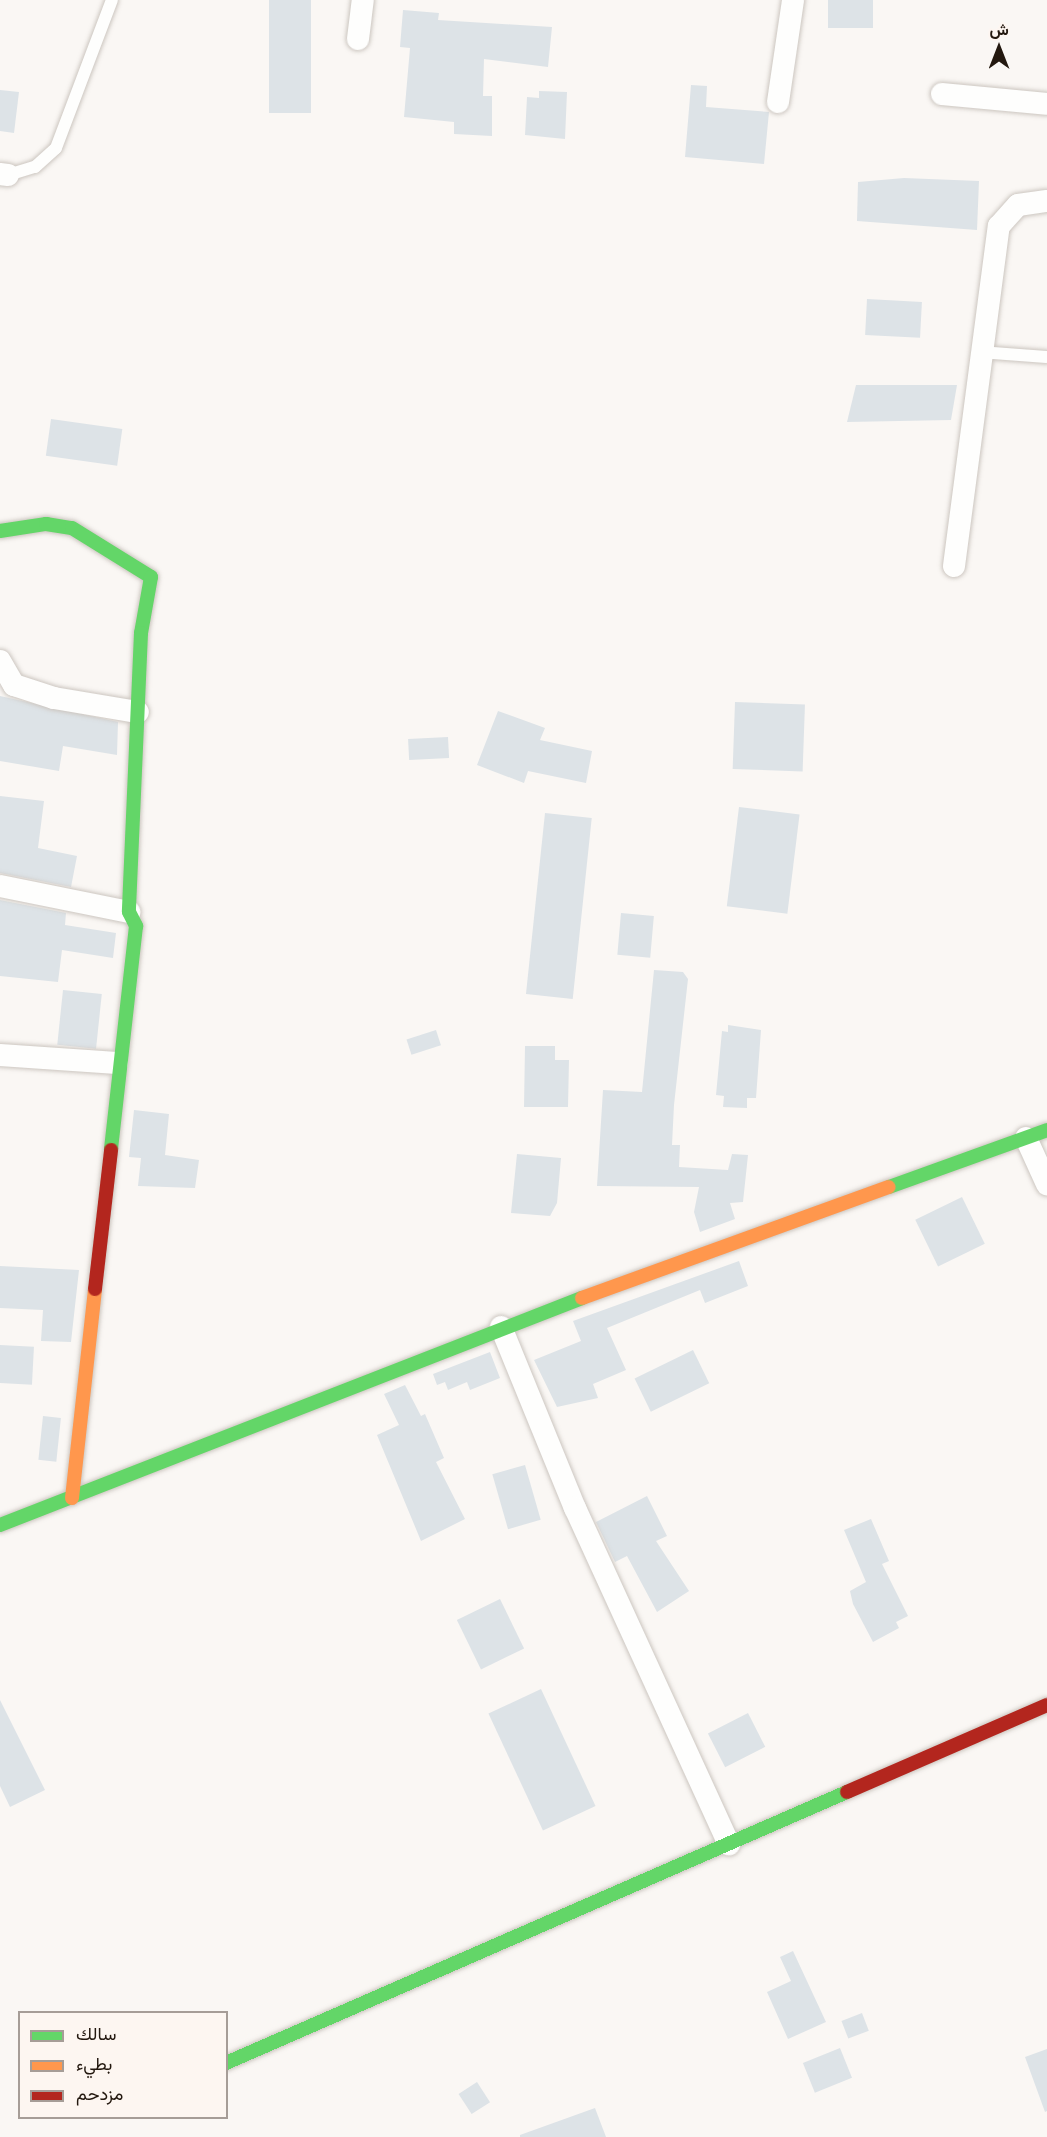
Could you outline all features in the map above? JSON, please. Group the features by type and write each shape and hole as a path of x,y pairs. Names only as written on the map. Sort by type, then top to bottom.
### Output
{"street":[{"path":"358,39 363,0"},
{"path":"778,102 793,0"},
{"path":"942,94 1047,104"},
{"path":"954,566 979,352 999,226 1018,205 1047,201"},
{"path":"0,531 46,524 72,528 106,554 151,577 141,633 129,912 136,926 117,1064 72,1498"},
{"path":"0,661 14,685 54,698 138,712"},
{"path":"0,886 129,912"},
{"path":"0,1055 117,1064"},
{"path":"0,1525 501,1327 1037,1134 1047,1184"},
{"path":"501,1327 575,1508 729,1844"},
{"path":"228,2062 1047,1705"}],"lane":[{"path":"4,175 35,167 56,148 112,0"},
{"path":"979,352 1047,357"}],"building":[{"path":"269,0 311,0 311,113 269,113"},
{"path":"828,0 873,0 873,28 828,28"},
{"path":"403,10 439,13 438,20 552,27 548,67 484,59 483,96 492,96 492,136 454,134 454,122 404,117 410,48 400,47"},
{"path":"691,85 707,86 706,107 769,112 764,164 685,157"},
{"path":"0,90 19,92 14,133 0,131"},
{"path":"539,91 567,92 565,139 525,135 527,97 539,98"},
{"path":"904,178 979,181 977,230 857,221 858,182"},
{"path":"867,299 922,302 920,338 865,335"},
{"path":"856,385 957,385 951,420 847,422"},
{"path":"51,419 122,429 117,466 46,456"},
{"path":"0,696 118,722 117,755 63,746 59,771 0,761"},
{"path":"735,702 805,704 803,771 733,769"},
{"path":"498,711 545,728 540,740 592,751 586,783 528,771 524,783 477,765"},
{"path":"448,737 449,758 409,760 408,739"},
{"path":"0,796 44,801 38,848 77,856 71,887 0,873"},
{"path":"739,807 800,814 787,914 727,906"},
{"path":"545,813 592,818 573,999 526,994"},
{"path":"0,900 66,913 65,925 116,933 113,958 62,950 58,982 0,976"},
{"path":"621,913 654,916 650,958 617,955"},
{"path":"654,970 683,972 688,979 674,1105 672,1145 680,1145 679,1167 728,1170 732,1154 748,1155 743,1202 730,1203 735,1219 700,1232 694,1212 699,1187 597,1186 603,1090 642,1092"},
{"path":"63,990 102,994 96,1049 57,1045"},
{"path":"728,1025 761,1030 756,1098 747,1098 747,1108 723,1107 724,1096 716,1095 722,1031 728,1032"},
{"path":"436,1030 441,1045 411,1055 407,1040"},
{"path":"525,1046 555,1046 555,1060 569,1060 568,1107 524,1107"},
{"path":"134,1110 169,1114 165,1155 199,1160 195,1188 138,1186 141,1158 129,1157"},
{"path":"517,1154 561,1158 557,1203 550,1216 511,1213"},
{"path":"962,1197 985,1244 938,1267 915,1220"},
{"path":"739,1261 748,1286 705,1303 700,1290 607,1328 626,1370 593,1384 598,1398 557,1407 534,1360 581,1341 573,1321"},
{"path":"0,1266 79,1270 71,1342 41,1341 43,1310 0,1308"},
{"path":"0,1345 34,1347 32,1385 0,1383"},
{"path":"693,1350 709,1383 651,1412 635,1378"},
{"path":"490,1352 500,1378 470,1390 467,1382 448,1390 445,1382 437,1385 433,1374"},
{"path":"405,1385 421,1416 425,1414 444,1458 436,1462 465,1519 421,1541 377,1435 399,1425 384,1394"},
{"path":"43,1416 61,1418 56,1462 38,1460"},
{"path":"525,1465 541,1520 508,1529 492,1474"},
{"path":"647,1496 667,1536 656,1541 689,1591 657,1612 627,1556 615,1562 596,1522"},
{"path":"871,1519 889,1561 882,1564 908,1616 896,1622 899,1628 873,1642 853,1604 850,1591 866,1582 844,1530"},
{"path":"500,1599 524,1648 481,1669 457,1620"},
{"path":"541,1689 596,1806 543,1830 488,1714"},
{"path":"0,1700 45,1790 10,1807 0,1786"},
{"path":"748,1713 765,1747 725,1767 708,1733"},
{"path":"793,1951 826,2022 788,2039 767,1992 791,1981 780,1957"},
{"path":"862,2013 869,2031 848,2039 841,2021"},
{"path":"840,2048 852,2078 815,2093 803,2063"},
{"path":"1047,2049 1047,2111 1045,2112 1025,2057"},
{"path":"477,2082 490,2102 472,2114 459,2094"},
{"path":"595,2108 606,2137 520,2137 520,2135"}],"traffic: fast":[{"path":"0,531 46,524 72,528 151,577 141,633 129,912 136,926 111,1150"},
{"path":"889,1187 1047,1130"},
{"path":"0,1525 582,1298"},
{"path":"228,2062 847,1792"}],"traffic: slow":[{"path":"582,1298 889,1187"},
{"path":"72,1498 95,1289"}],"traffic: jam":[{"path":"95,1289 111,1150"},
{"path":"847,1792 1047,1705"}]}
